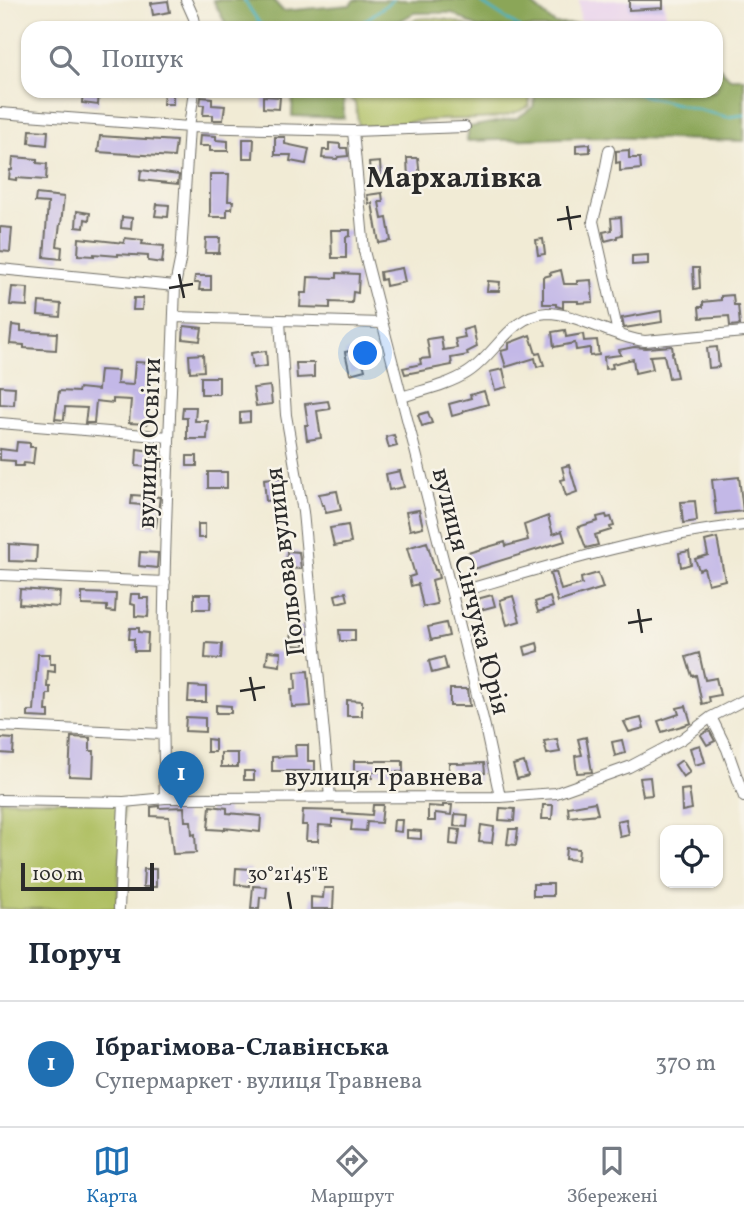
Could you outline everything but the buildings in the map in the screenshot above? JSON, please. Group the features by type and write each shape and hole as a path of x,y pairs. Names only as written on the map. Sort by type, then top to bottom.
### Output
{"street":[{"path":"186,0 195,21"},
{"name":"вулиця Освіти","path":"165,798 165,582 175,286 181,256 193,98"},
{"path":"0,113 189,127 353,131 464,127"},
{"name":"вулиця Сінчука Юрія","path":"353,131 363,251 452,594 500,797"},
{"path":"609,150 593,221 618,334"},
{"path":"0,269 175,286"},
{"path":"401,397 467,373 515,327 538,314 562,315 630,340 744,332"},
{"path":"174,317 382,323"},
{"name":"Польова вулиця","path":"280,321 286,415 303,512 330,797"},
{"path":"0,424 169,437"},
{"path":"452,594 609,549 713,528 744,525"},
{"path":"0,575 165,582"},
{"name":"вулиця Травнева","path":"0,800 124,802 165,798 500,797 556,793 629,767 682,739 711,716 744,699"},
{"path":"711,716 727,749 744,797"},
{"path":"0,726 163,734"},
{"path":"119,909 124,802"}],"shaded area":[{"path":"579,0 664,0 666,16 580,21"}],"green space":[{"path":"213,0 273,0 283,11 350,5 354,0 527,0 552,21 466,21 452,13 414,13 400,21 224,21"},
{"path":"429,18 454,21 413,21"},
{"path":"723,71 730,78 744,78 744,141 591,137 467,141 469,127 517,118 533,107 535,98 723,98"},
{"path":"293,98 343,98 344,118 292,116"},
{"path":"350,98 530,98 529,106 496,117 359,127 355,103"},
{"path":"0,800 124,802 117,909 0,909"}],"waterway":[{"path":"244,0 258,21"},
{"path":"364,21 393,0"},
{"path":"477,0 509,21"},
{"path":"653,98 727,117 744,115"}],"place":[{"name":"Ібрагімова-Славінська","path":"181,809"}],"district":[{"name":"Мархалівка","path":"454,177"}]}
